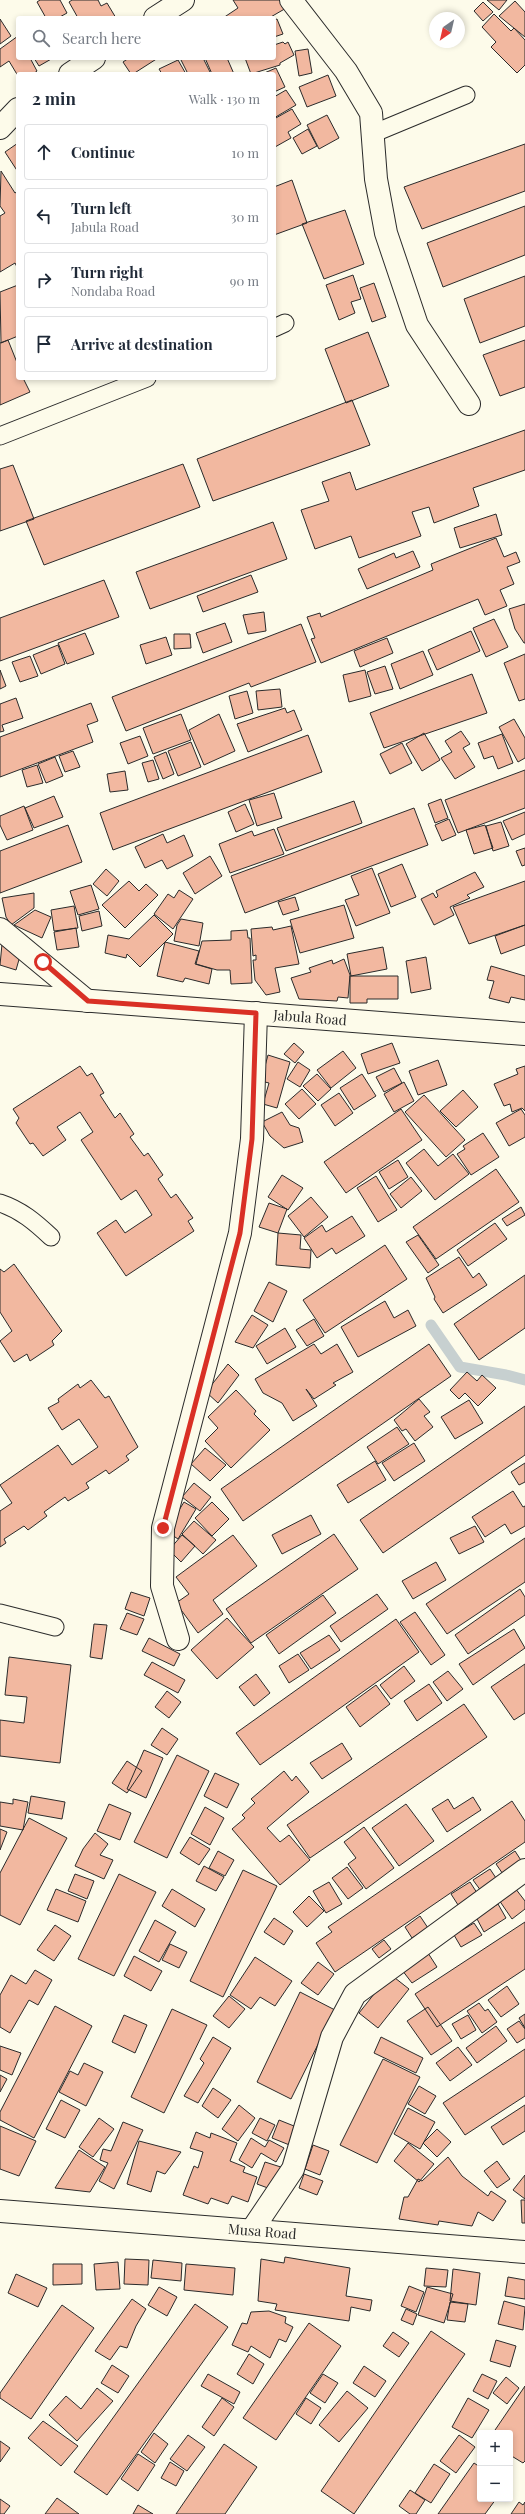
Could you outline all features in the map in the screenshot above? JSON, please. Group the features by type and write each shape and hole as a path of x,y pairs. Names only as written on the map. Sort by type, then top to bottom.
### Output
{"street":[{"path":"158,16 183,0"},
{"path":"290,0 346,71 371,113 376,179 386,233 417,325 469,404"},
{"path":"73,72 91,60"},
{"path":"0,128 16,111"},
{"path":"0,929 88,1001"},
{"name":"Jabula Road","path":"0,994 525,1034"},
{"path":"178,1640 162,1586 163,1528 240,1233 252,1139 256,1013"},
{"path":"252,2230 292,2169 332,2037 355,1994 525,1870"},
{"name":"Musa Road","path":"0,2211 525,2252"}],"lane":[{"path":"372,134 466,96"},
{"path":"0,436 142,380"},
{"path":"0,1203 16,1208 32,1219 51,1237"},
{"path":"0,1613 55,1627"}],"building":[{"path":"40,0 60,0 67,13 62,16 45,16 37,2"},
{"path":"72,0 98,0 101,6 107,3 115,16 77,16 69,2"},
{"path":"233,0 284,0 288,7 272,16 226,16 238,8"},
{"path":"487,0 507,0 499,10"},
{"path":"515,1 525,12 525,37 499,16"},
{"path":"483,2 493,12 483,21 474,11"},
{"path":"494,14 511,31 514,28 525,40 525,65 517,73 491,47 496,42 482,27"},
{"path":"0,19 11,36 0,44"},
{"path":"276,19 283,34 276,36"},
{"path":"16,37 16,60 31,60 37,71 16,73 9,61 0,67 0,49"},
{"path":"283,42 285,44 288,42 294,55 280,63 280,65 257,72 250,72 246,60 276,60 276,44"},
{"path":"308,49 312,73 299,76 295,51"},
{"path":"35,60 50,60 39,66"},
{"path":"126,60 155,60 136,72 130,72 123,62"},
{"path":"178,60 185,72 161,72 159,69"},
{"path":"181,60 204,60 210,72 187,72"},
{"path":"206,60 228,60 233,72 211,72"},
{"path":"276,68 285,87 276,91 276,72 267,72"},
{"path":"328,75 336,96 307,107 299,87"},
{"path":"286,90 296,105 276,117 276,96"},
{"path":"292,109 301,124 288,132 291,138 276,146 276,118"},
{"path":"327,115 339,138 319,149 307,125"},
{"path":"308,129 317,146 302,154 293,138"},
{"path":"16,144 16,169 5,152"},
{"path":"525,144 525,191 422,229 404,187"},
{"path":"1,171 15,193 16,192 16,265 15,263 0,272 0,216 5,213 0,206"},
{"path":"292,180 307,223 276,234 276,186"},
{"path":"525,206 525,255 443,287 427,243"},
{"path":"345,210 364,264 324,279 302,224"},
{"path":"353,275 361,299 351,302 355,313 339,320 326,285"},
{"path":"525,276 525,326 480,343 464,299"},
{"path":"374,283 386,317 372,322 360,288"},
{"path":"16,286 16,337 1,343 0,292"},
{"path":"368,332 389,386 346,403 325,349"},
{"path":"8,340 16,360 16,380 24,380 30,392 0,405 0,343"},
{"path":"525,340 525,387 500,396 483,355"},
{"path":"352,400 370,445 213,501 197,459"},
{"path":"525,430 525,470 473,488 479,506 434,523 429,507 412,512 421,536 359,558 351,536 315,549 301,510 329,501 322,482 350,472 356,490"},
{"path":"183,464 200,507 44,565 26,521"},
{"path":"13,465 34,519 0,531 0,469"},
{"path":"496,514 502,535 460,548 454,528"},
{"path":"273,522 287,559 150,609 136,572"},
{"path":"496,538 504,557 516,552 520,562 507,567 514,584 500,590 507,606 485,615 478,599 321,663 311,639 315,638 307,617 320,613 321,617 433,570 431,564"},
{"path":"413,551 420,567 367,589 358,569 394,553 396,558"},
{"path":"251,575 258,592 203,612 197,596"},
{"path":"104,580 119,617 0,661 0,618"},
{"path":"525,604 524,643 515,629 509,609"},
{"path":"264,612 266,631 248,634 243,615"},
{"path":"494,619 508,647 486,657 473,628"},
{"path":"225,623 232,642 203,653 196,633"},
{"path":"301,624 316,662 251,687 249,683 126,731 112,697"},
{"path":"471,631 480,651 437,670 428,650"},
{"path":"85,633 94,654 67,664 58,643"},
{"path":"174,634 190,634 191,648 174,649"},
{"path":"166,637 172,655 146,664 140,645"},
{"path":"387,638 393,653 360,667 354,651"},
{"path":"58,645 65,664 41,674 33,655"},
{"path":"423,651 433,675 400,689 391,664"},
{"path":"525,654 525,699 519,701 504,663"},
{"path":"30,656 38,676 20,682 12,662"},
{"path":"385,666 393,689 375,694 367,672"},
{"path":"0,670 6,686 0,689"},
{"path":"365,670 371,696 349,702 343,675"},
{"path":"472,674 487,713 384,748 370,713"},
{"path":"280,689 282,707 258,710 256,691"},
{"path":"247,691 253,713 235,719 229,696"},
{"path":"16,698 23,718 2,725 4,731 0,732 0,704"},
{"path":"91,703 98,721 87,725 93,742 0,777 0,737"},
{"path":"285,708 287,713 294,710 302,730 248,752 237,724"},
{"path":"181,714 191,740 153,754 143,728"},
{"path":"219,714 235,751 204,765 189,730"},
{"path":"514,719 525,738 525,758 518,762 499,727"},
{"path":"461,731 470,744 463,748 475,767 455,779 441,758 452,752 445,741"},
{"path":"424,733 440,760 422,771 406,744"},
{"path":"502,734 513,763 498,769 493,756 484,759 478,743"},
{"path":"308,735 322,772 113,850 100,813"},
{"path":"140,736 148,756 128,764 120,743"},
{"path":"191,742 201,767 178,776 168,751"},
{"path":"402,743 412,763 390,774 380,754"},
{"path":"73,751 80,767 65,772 59,756"},
{"path":"166,752 174,774 163,779 154,757"},
{"path":"55,757 63,776 46,783 38,764"},
{"path":"153,760 159,779 148,782 142,763"},
{"path":"37,765 43,783 27,787 22,770"},
{"path":"525,770 525,808 458,833 445,800"},
{"path":"125,771 128,790 110,792 107,774"},
{"path":"274,793 282,818 257,826 249,800"},
{"path":"54,796 63,817 34,828 25,808"},
{"path":"441,799 448,818 435,823 428,804"},
{"path":"354,801 362,823 286,851 277,828"},
{"path":"245,804 254,824 236,832 228,812"},
{"path":"24,806 33,830 7,840 0,825 0,816"},
{"path":"414,808 428,845 245,913 231,876"},
{"path":"525,812 525,834 512,840 503,821"},
{"path":"449,819 456,835 442,841 435,825"},
{"path":"501,822 509,846 493,851 486,826"},
{"path":"68,825 82,862 0,893 0,851"},
{"path":"485,825 493,848 474,854 466,830"},
{"path":"274,829 284,854 230,873 219,844 252,831 254,836"},
{"path":"163,834 167,843 184,835 193,856 167,869 162,860 145,868 135,847"},
{"path":"525,848 525,865 522,866 516,851"},
{"path":"210,856 222,876 195,894 183,873"},
{"path":"402,864 416,897 391,907 378,874"},
{"path":"372,868 390,913 356,926 345,900 359,895 351,876"},
{"path":"106,869 119,881 107,896 93,884"},
{"path":"475,872 484,887 467,895 470,898 450,907 454,915 434,925 421,899 433,893 436,898 438,896 436,891"},
{"path":"129,881 139,891 146,884 158,895 125,928 102,905"},
{"path":"525,881 525,925 469,944 453,907"},
{"path":"91,885 99,909 78,915 70,891"},
{"path":"179,890 193,899 173,929 154,914 168,894 174,898"},
{"path":"34,893 34,908 11,925 6,917 2,898"},
{"path":"295,897 299,910 283,915 278,902"},
{"path":"344,905 354,938 300,953 290,920"},
{"path":"74,906 78,928 54,931 51,910"},
{"path":"35,910 51,917 42,938 14,925"},
{"path":"99,911 102,926 82,931 79,916"},
{"path":"154,915 173,934 140,967 127,954 126,958 105,953 108,935 129,939"},
{"path":"181,919 203,923 199,946 174,941 177,925"},
{"path":"525,925 525,945 501,954 495,936"},
{"path":"291,926 299,964 275,968 280,992 266,995 255,980 253,960 256,960 256,955 253,956 251,929 272,927 273,930"},
{"path":"76,928 79,947 57,950 54,932"},
{"path":"247,930 248,938 250,938 252,983 231,984 230,970 217,970 196,964 202,941 231,940 231,931"},
{"path":"165,942 199,951 195,964 212,969 209,984 185,978 183,982 157,976"},
{"path":"2,944 22,949 16,970 0,965"},
{"path":"383,947 387,969 351,976 347,954"},
{"path":"426,957 431,989 411,993 406,961"},
{"path":"344,959 350,975 348,998 338,997 337,1001 299,999 291,978 311,972 309,968 332,960 333,964"},
{"path":"491,966 525,976 525,1000 511,997 509,1003 489,998 494,981 487,980"},
{"path":"350,976 398,976 398,999 367,999 367,1003 350,1003"},
{"path":"294,1043 304,1052 295,1063 284,1054"},
{"path":"392,1043 400,1063 368,1074 361,1054"},
{"path":"343,1051 356,1068 331,1088 317,1070"},
{"path":"268,1055 290,1062 277,1108 263,1104 269,1083 261,1081"},
{"path":"438,1060 447,1085 418,1095 409,1071"},
{"path":"298,1062 310,1070 300,1087 287,1079"},
{"path":"80,1066 87,1076 92,1073 104,1093 100,1095 115,1118 120,1113 134,1134 130,1137 144,1156 148,1153 163,1175 158,1179 171,1198 176,1194 193,1218 188,1221 194,1231 126,1276 97,1233 116,1220 125,1233 152,1215 136,1190 121,1200 81,1140 93,1132 80,1112 57,1127 66,1140 43,1156 33,1143 30,1144 16,1123 19,1118 13,1109"},
{"path":"525,1066 525,1111 522,1108 512,1112 510,1104 504,1106 494,1084 518,1074 516,1069"},
{"path":"394,1068 402,1083 384,1092 376,1077"},
{"path":"317,1074 331,1089 318,1101 303,1086"},
{"path":"362,1074 376,1096 354,1110 340,1088"},
{"path":"404,1082 414,1101 394,1112 384,1094"},
{"path":"302,1089 316,1104 299,1119 285,1104"},
{"path":"463,1090 478,1107 456,1127 440,1111"},
{"path":"339,1093 353,1113 335,1126 321,1105"},
{"path":"424,1095 465,1140 446,1157 405,1112"},
{"path":"401,1109 422,1140 346,1193 324,1162"},
{"path":"521,1109 525,1115 525,1137 509,1146 496,1123"},
{"path":"282,1112 290,1125 299,1128 303,1142 284,1148 270,1136 262,1122"},
{"path":"483,1133 499,1157 471,1175 457,1154 465,1149 463,1146"},
{"path":"424,1149 438,1166 453,1154 469,1174 435,1200 406,1163"},
{"path":"398,1160 408,1177 389,1189 379,1172"},
{"path":"496,1169 519,1202 436,1259 413,1227"},
{"path":"282,1175 303,1188 288,1210 268,1197"},
{"path":"376,1176 397,1210 378,1222 357,1188"},
{"path":"411,1177 422,1191 401,1208 390,1194"},
{"path":"311,1197 328,1217 304,1237 288,1216"},
{"path":"269,1203 287,1209 278,1233 259,1227"},
{"path":"521,1207 525,1215 507,1226 502,1219"},
{"path":"352,1216 365,1236 336,1254 332,1248 317,1258 304,1238 322,1225 326,1232"},
{"path":"495,1223 507,1239 468,1266 457,1250"},
{"path":"278,1233 301,1235 300,1249 311,1250 310,1268 276,1265"},
{"path":"418,1235 439,1265 428,1273 406,1242"},
{"path":"385,1245 407,1279 325,1333 303,1300"},
{"path":"459,1257 473,1278 479,1273 487,1285 443,1313 434,1299 435,1297 426,1278"},
{"path":"14,1264 62,1331 52,1341 54,1345 30,1361 27,1354 14,1362 0,1341 12,1331 0,1312 0,1269 4,1272"},
{"path":"525,1275 525,1328 479,1360 454,1324"},
{"path":"269,1282 287,1291 273,1322 254,1311"},
{"path":"385,1301 394,1318 408,1310 416,1326 358,1357 341,1327"},
{"path":"252,1315 268,1325 253,1348 235,1342"},
{"path":"314,1319 324,1336 307,1346 296,1330"},
{"path":"285,1328 296,1347 267,1364 256,1346"},
{"path":"314,1344 321,1354 337,1344 353,1372 333,1383 336,1385 314,1399 306,1389 317,1406 293,1421 282,1403 263,1393 255,1379"},
{"path":"429,1344 451,1376 243,1521 221,1489"},
{"path":"228,1364 239,1375 218,1403 206,1392"},
{"path":"467,1372 477,1381 482,1375 496,1388 478,1406 465,1393 459,1399 450,1390"},
{"path":"91,1380 105,1398 109,1396 138,1447 126,1456 129,1460 109,1474 106,1470 86,1483 89,1488 68,1501 65,1497 44,1512 47,1516 28,1530 24,1526 4,1539 6,1543 0,1547 0,1511 12,1503 0,1485 58,1445 72,1465 98,1447 79,1419 62,1430 48,1408 59,1402 58,1399 78,1384 80,1388"},
{"path":"236,1390 256,1411 254,1414 270,1430 231,1468 205,1441 218,1428 208,1417"},
{"path":"419,1399 430,1412 424,1416 433,1427 415,1441 406,1429 402,1431 394,1420"},
{"path":"469,1400 483,1423 455,1439 441,1417"},
{"path":"525,1406 525,1455 383,1553 360,1520"},
{"path":"397,1427 409,1444 378,1464 367,1447"},
{"path":"414,1443 425,1461 394,1481 382,1463"},
{"path":"205,1448 226,1465 210,1481 191,1464"},
{"path":"375,1461 386,1480 348,1503 337,1485"},
{"path":"525,1463 525,1482 519,1485 511,1472"},
{"path":"194,1483 211,1497 200,1511 182,1497"},
{"path":"513,1491 523,1507 525,1506 525,1526 511,1534 505,1524 485,1537 472,1517"},
{"path":"184,1502 196,1509 178,1539 169,1533 173,1520"},
{"path":"212,1502 229,1519 212,1536 195,1518"},
{"path":"311,1515 321,1534 282,1554 272,1535"},
{"path":"194,1521 216,1540 203,1554 182,1534"},
{"path":"475,1526 484,1542 459,1554 450,1538"},
{"path":"334,1534 358,1569 251,1643 226,1609"},
{"path":"182,1535 195,1546 181,1562 169,1550"},
{"path":"233,1535 257,1566 213,1600 223,1614 198,1633 176,1603 189,1594 176,1577"},
{"path":"525,1538 525,1582 447,1634 426,1604"},
{"path":"436,1562 446,1580 413,1599 402,1581"},
{"path":"520,1589 525,1597 525,1615 468,1654 455,1635"},
{"path":"131,1592 150,1598 144,1616 125,1609"},
{"path":"377,1594 388,1609 341,1642 330,1626"},
{"path":"323,1595 336,1613 279,1654 266,1635"},
{"path":"415,1612 445,1655 431,1665 400,1622"},
{"path":"127,1613 144,1619 137,1635 120,1629"},
{"path":"227,1618 254,1647 217,1679 191,1650"},
{"path":"396,1619 419,1652 260,1765 236,1733"},
{"path":"94,1624 107,1625 102,1659 90,1657"},
{"path":"514,1629 525,1648 473,1685 459,1664"},
{"path":"329,1635 340,1650 311,1669 300,1653"},
{"path":"149,1638 180,1654 174,1666 142,1651"},
{"path":"298,1654 309,1670 289,1683 279,1666"},
{"path":"9,1657 71,1665 60,1763 0,1756 0,1720 24,1723 27,1697 5,1695"},
{"path":"152,1662 185,1680 178,1693 144,1675"},
{"path":"525,1664 525,1713 514,1720 491,1687"},
{"path":"404,1666 415,1681 391,1699 380,1685"},
{"path":"448,1671 463,1689 447,1701 433,1682"},
{"path":"256,1674 270,1693 254,1706 239,1687"},
{"path":"429,1684 442,1703 417,1721 404,1701"},
{"path":"376,1685 390,1704 360,1727 346,1707"},
{"path":"167,1691 181,1702 169,1718 155,1707"},
{"path":"464,1704 487,1737 310,1858 287,1825"},
{"path":"162,1728 178,1739 167,1755 151,1745"},
{"path":"342,1743 352,1759 322,1779 310,1763"},
{"path":"144,1750 163,1758 146,1798 127,1789"},
{"path":"177,1755 209,1771 167,1858 134,1842"},
{"path":"127,1761 142,1771 127,1793 112,1783"},
{"path":"284,1771 292,1781 296,1776 309,1792 267,1828 280,1842 289,1835 310,1860 280,1885 232,1829 245,1818 242,1815 255,1803 251,1799"},
{"path":"215,1773 239,1784 227,1808 204,1796"},
{"path":"31,1796 65,1802 62,1819 28,1813"},
{"path":"473,1797 481,1810 447,1832 432,1809 448,1799 454,1809"},
{"path":"13,1799 28,1802 23,1830 0,1826 0,1802 13,1804"},
{"path":"512,1801 525,1821 525,1842 335,1972 316,1943 332,1932 328,1927"},
{"path":"109,1804 131,1813 120,1840 97,1831"},
{"path":"406,1804 434,1841 399,1866 372,1828"},
{"path":"205,1807 224,1818 210,1845 191,1834"},
{"path":"29,1818 67,1838 20,1925 0,1915 0,1873"},
{"path":"364,1827 394,1868 366,1889 348,1864 356,1858 344,1842"},
{"path":"0,1829 7,1832 0,1850"},
{"path":"95,1833 108,1844 100,1855 113,1860 104,1879 75,1866 83,1849"},
{"path":"190,1837 210,1849 199,1865 180,1853"},
{"path":"218,1851 234,1860 225,1876 209,1868"},
{"path":"515,1851 524,1865 505,1877 496,1864"},
{"path":"204,1866 224,1877 216,1891 196,1881"},
{"path":"347,1867 363,1888 348,1899 332,1878"},
{"path":"490,1869 500,1884 484,1895 473,1880"},
{"path":"243,1870 277,1886 223,1997 190,1981"},
{"path":"75,1874 94,1881 87,1899 68,1891"},
{"path":"119,1874 156,1892 114,1976 78,1959"},
{"path":"329,1882 342,1904 326,1913 313,1891"},
{"path":"470,1882 479,1896 460,1908 451,1894"},
{"path":"515,1888 525,1901 525,1909 512,1919 499,1900"},
{"path":"56,1889 86,1901 78,1922 47,1910"},
{"path":"172,1889 205,1909 195,1927 162,1906"},
{"path":"309,1896 324,1911 307,1927 293,1912"},
{"path":"498,1904 506,1918 484,1932 476,1917"},
{"path":"420,1916 428,1928 412,1938 405,1927"},
{"path":"274,1918 293,1931 284,1945 264,1932"},
{"path":"155,1920 176,1932 159,1962 139,1951"},
{"path":"525,1922 525,1969 437,2027 415,1994"},
{"path":"474,1923 482,1935 461,1947 454,1935"},
{"path":"55,1925 71,1936 54,1961 37,1950"},
{"path":"384,1940 391,1949 379,1958 372,1949"},
{"path":"170,1944 187,1952 179,1968 162,1960"},
{"path":"428,1953 437,1967 412,1983 402,1970"},
{"path":"134,1956 162,1971 151,1991 124,1976"},
{"path":"255,1957 292,1981 275,2006 260,1997 251,2009 230,1995"},
{"path":"318,1962 334,1974 318,1995 301,1983"},
{"path":"35,1970 52,1980 38,2005 29,2000 10,2033 0,2027 0,1995 11,1975 26,1984"},
{"path":"390,1974 409,1989 378,2028 359,2013"},
{"path":"507,1986 519,2004 501,2017 488,2000"},
{"path":"300,1992 335,2010 291,2099 257,2082"},
{"path":"229,1996 245,2009 229,2028 213,2016"},
{"path":"479,2003 485,2011 488,2009 497,2022 482,2033 467,2011"},
{"path":"55,2006 92,2026 34,2138 0,2120 0,2112"},
{"path":"428,2007 452,2041 431,2055 407,2021"},
{"path":"172,2009 207,2025 164,2113 131,2097"},
{"path":"525,2014 525,2028 519,2018"},
{"path":"124,2015 147,2025 135,2053 112,2042"},
{"path":"468,2015 476,2030 461,2039 452,2024"},
{"path":"519,2021 525,2029 525,2038 517,2043 507,2029"},
{"path":"496,2026 507,2041 477,2063 466,2048"},
{"path":"213,2037 231,2048 198,2103 184,2096 204,2063 200,2059"},
{"path":"381,2037 423,2058 416,2073 374,2053"},
{"path":"0,2046 21,2053 12,2075 0,2070"},
{"path":"458,2047 472,2065 450,2081 436,2063"},
{"path":"525,2049 525,2096 465,2135 443,2103"},
{"path":"383,2059 420,2077 377,2163 340,2145"},
{"path":"84,2063 103,2072 86,2106 59,2092 70,2071 78,2075"},
{"path":"0,2075 7,2079 0,2092"},
{"path":"419,2086 436,2096 425,2114 408,2104"},
{"path":"213,2088 231,2100 218,2118 202,2106"},
{"path":"61,2100 80,2110 65,2138 46,2129"},
{"path":"239,2105 255,2118 238,2141 222,2129"},
{"path":"525,2105 525,2131 503,2145 491,2127"},
{"path":"408,2108 435,2122 420,2149 394,2134"},
{"path":"99,2118 114,2129 93,2157 79,2147"},
{"path":"260,2118 275,2125 267,2141 252,2133"},
{"path":"279,2120 299,2128 292,2146 272,2138"},
{"path":"123,2122 143,2130 114,2189 99,2181 108,2163 100,2160 103,2149 111,2151"},
{"path":"0,2126 36,2141 19,2176 0,2169"},
{"path":"437,2129 451,2142 437,2157 423,2143"},
{"path":"196,2132 210,2138 211,2133 237,2143 230,2161 245,2167 243,2172 257,2177 248,2202 232,2196 228,2204 211,2198 208,2204 183,2195 194,2166 198,2168 203,2152 190,2148"},
{"path":"251,2138 265,2147 269,2140 284,2148 276,2162 261,2153 252,2168 239,2160"},
{"path":"139,2141 181,2152 165,2174 157,2171 151,2192 127,2184"},
{"path":"408,2143 434,2164 419,2182 394,2161"},
{"path":"313,2145 329,2151 320,2175 305,2169"},
{"path":"79,2150 105,2167 90,2192 55,2188"},
{"path":"448,2157 462,2176 488,2196 491,2191 506,2201 493,2221 478,2212 472,2226 439,2221 438,2225 399,2219 404,2197 408,2197 418,2179 422,2181"},
{"path":"497,2161 510,2179 497,2188 484,2171"},
{"path":"265,2162 284,2168 276,2191 257,2184"},
{"path":"304,2174 323,2181 317,2195 299,2188"},
{"path":"525,2175 525,2199 513,2190"},
{"path":"521,2200 525,2200 525,2223 522,2223"},
{"path":"285,2257 350,2268 346,2296 372,2300 370,2311 351,2307 349,2321 275,2310 277,2304 258,2301 261,2259 284,2263"},
{"path":"125,2259 149,2260 148,2285 124,2284"},
{"path":"153,2260 182,2263 181,2281 151,2278"},
{"path":"118,2262 120,2289 96,2290 94,2264"},
{"path":"53,2264 82,2264 82,2284 53,2285"},
{"path":"186,2264 235,2268 233,2295 184,2290"},
{"path":"426,2268 448,2270 446,2287 424,2286"},
{"path":"453,2269 480,2273 476,2305 450,2301"},
{"path":"16,2274 47,2288 38,2307 8,2293"},
{"path":"508,2277 525,2280 525,2299 505,2296"},
{"path":"409,2286 424,2292 416,2312 401,2306"},
{"path":"159,2287 177,2297 167,2316 148,2305"},
{"path":"427,2287 453,2294 444,2323 418,2315"},
{"path":"132,2299 146,2309 136,2326 127,2348 120,2346 110,2360 95,2351"},
{"path":"504,2301 525,2307 523,2330 498,2324"},
{"path":"450,2302 468,2304 465,2322 447,2320"},
{"path":"195,2304 228,2327 107,2495 74,2472"},
{"path":"62,2305 94,2328 31,2419 0,2398 0,2393"},
{"path":"406,2309 417,2314 413,2325 401,2320"},
{"path":"269,2311 286,2317 285,2323 293,2327 286,2342 279,2339 270,2358 251,2346 248,2352 232,2345 242,2323 247,2324 251,2312"},
{"path":"309,2323 341,2346 276,2440 243,2418"},
{"path":"431,2331 465,2354 354,2514 321,2491"},
{"path":"393,2332 409,2343 399,2357 383,2346"},
{"path":"496,2340 516,2346 510,2367 490,2361"},
{"path":"249,2354 264,2364 253,2384 237,2374"},
{"path":"112,2365 129,2376 118,2393 101,2383"},
{"path":"364,2366 386,2381 375,2397 353,2383"},
{"path":"208,2374 240,2392 234,2404 201,2386"},
{"path":"323,2374 338,2383 325,2403 310,2393"},
{"path":"482,2374 497,2381 488,2399 473,2391"},
{"path":"506,2377 519,2388 507,2404 493,2393"},
{"path":"525,2386 525,2461 523,2463 513,2457 513,2430 495,2430"},
{"path":"97,2388 113,2401 77,2441 49,2415 66,2396 81,2409"},
{"path":"347,2391 368,2408 339,2442 319,2425"},
{"path":"222,2398 234,2407 214,2436 202,2427"},
{"path":"306,2398 321,2408 311,2424 296,2414"},
{"path":"468,2398 489,2410 472,2438 452,2427"},
{"path":"43,2421 78,2446 61,2466 28,2438"},
{"path":"154,2433 168,2444 155,2463 141,2452"},
{"path":"188,2435 205,2447 187,2471 170,2459"},
{"path":"459,2435 475,2447 456,2473 440,2461"},
{"path":"0,2441 10,2448 0,2462"},
{"path":"224,2444 257,2467 225,2514 176,2514"},
{"path":"138,2454 155,2465 138,2491 121,2479"},
{"path":"170,2462 184,2471 176,2486 161,2478"},
{"path":"474,2463 477,2465 477,2502 494,2502 485,2514 438,2514"},
{"path":"434,2464 450,2474 431,2503 415,2493"},
{"path":"410,2490 425,2500 416,2514 410,2514 399,2506"},
{"path":"57,2498 79,2514 45,2514"},
{"path":"0,2499 10,2506 4,2514 0,2514"},
{"path":"519,2502 523,2505 525,2502 525,2514 511,2514"},
{"path":"138,2505 153,2514 133,2514"}],"waterway":[{"path":"431,1325 460,1367 525,1380"}],"route":[{"path":"43,962 88,1001 256,1013 252,1139 240,1233 198,1388 163,1528"}]}
